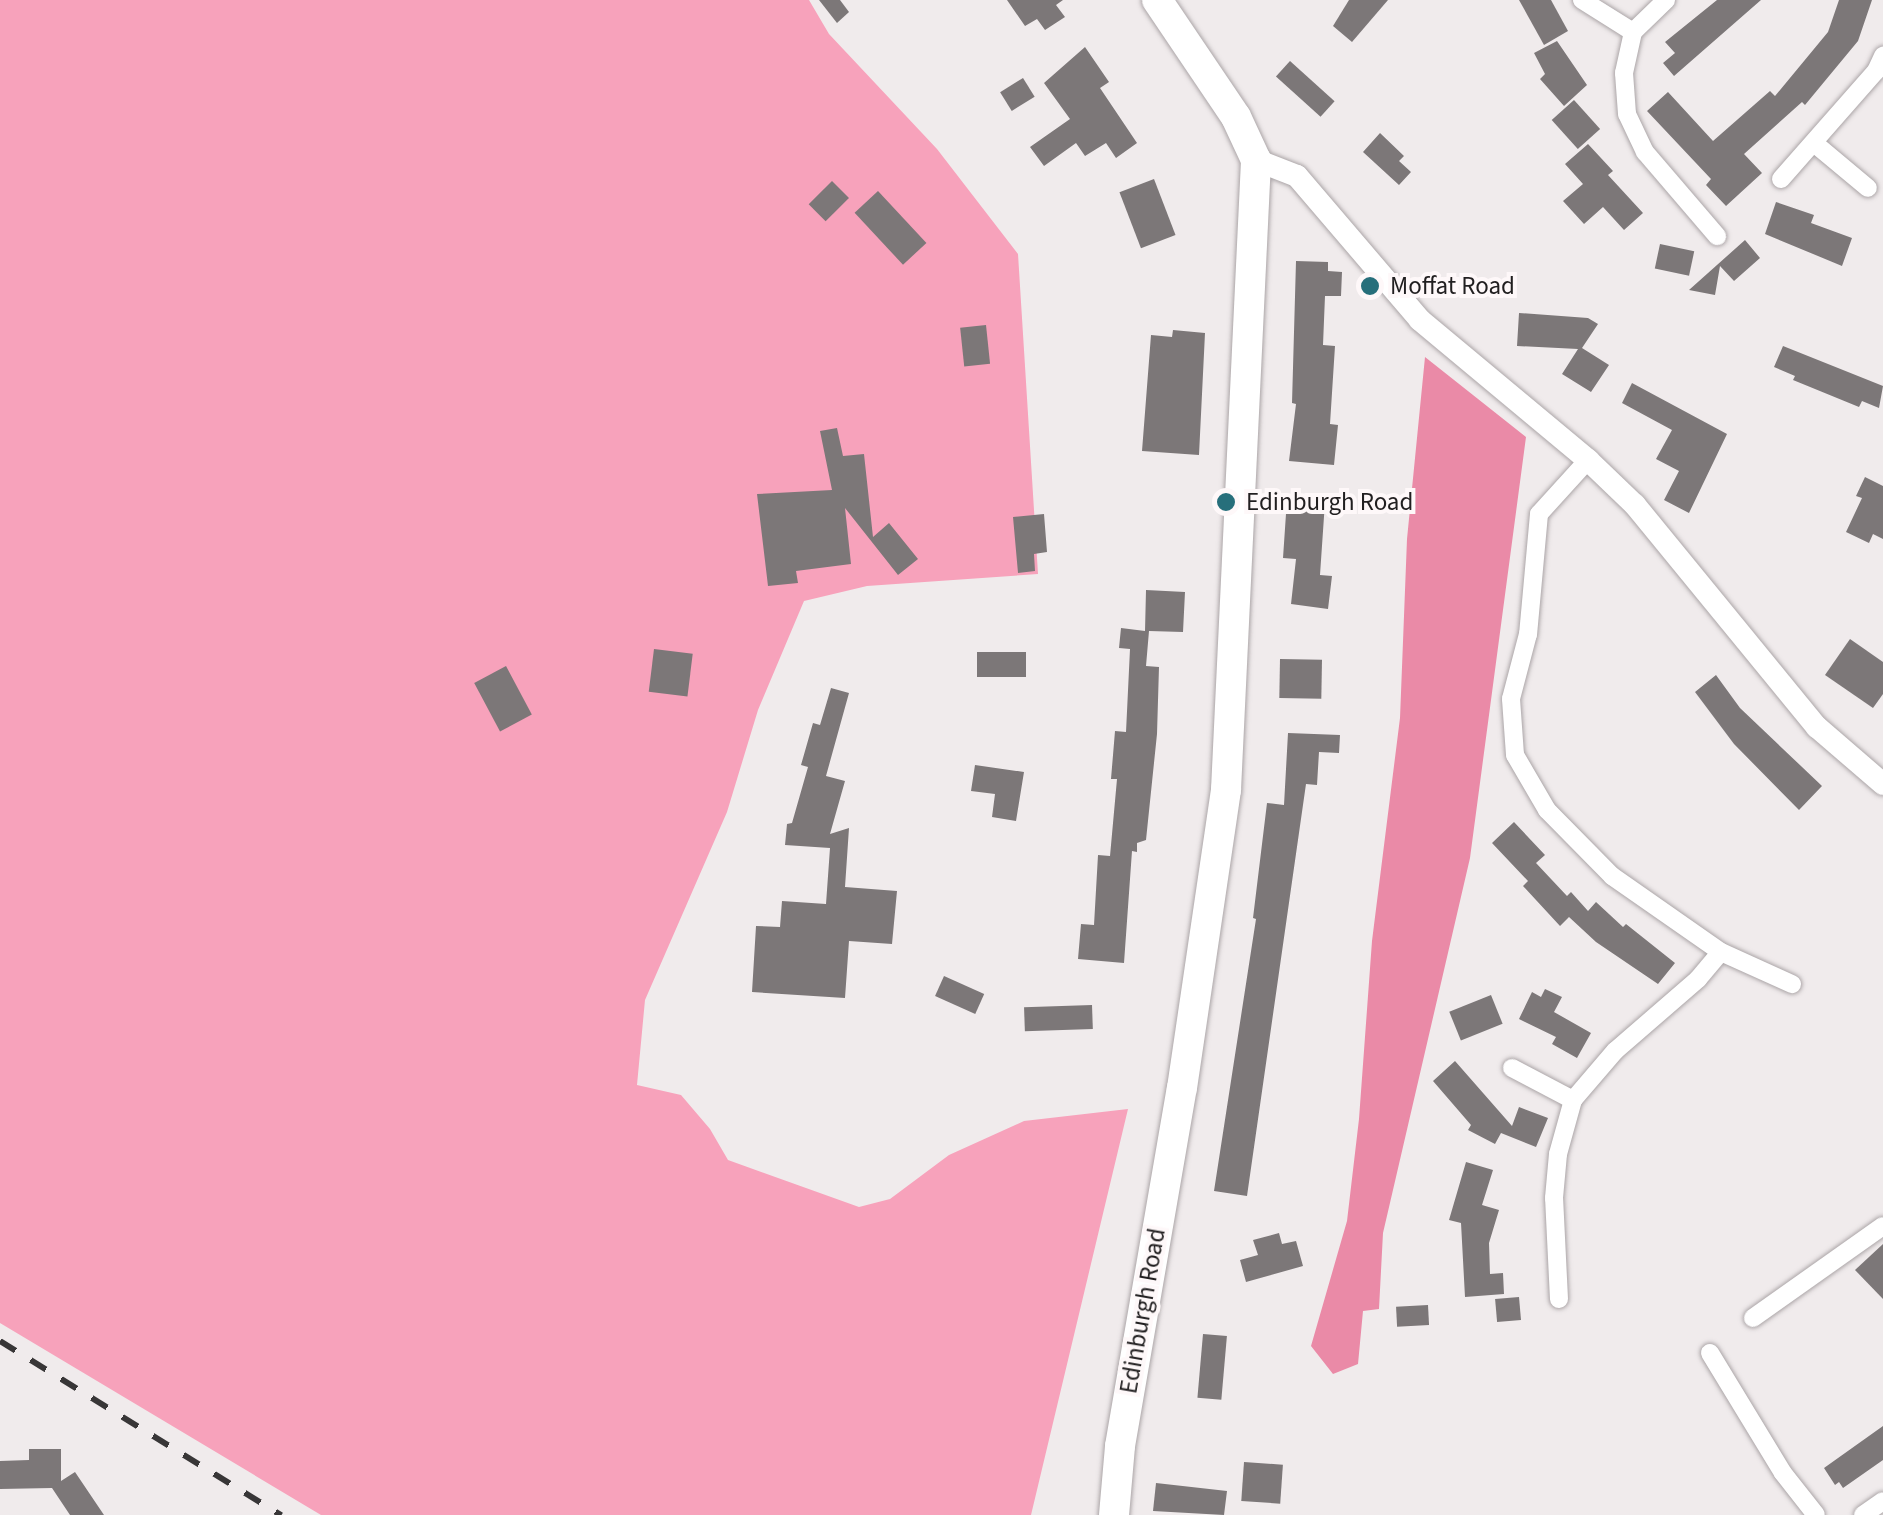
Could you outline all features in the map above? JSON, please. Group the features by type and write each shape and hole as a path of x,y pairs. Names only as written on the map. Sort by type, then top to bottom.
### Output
{"main road":[{"name":"Edinburgh Road","path":"1114,1515 1120,1446 1182,1088 1226,790 1256,160 1236,117 1157,0"}],"street":[{"path":"1582,0 1633,32"},
{"path":"1666,0 1633,32 1624,72 1628,114 1646,152 1717,236"},
{"path":"1780,180 1876,71 1883,56"},
{"path":"1814,143 1868,188"},
{"path":"1256,160 1297,176 1420,320 1588,460 1634,505 1816,727 1883,784"},
{"path":"1588,460 1539,514 1528,634 1510,699 1515,755 1547,810 1612,876 1721,952 1792,984"},
{"path":"1559,1299 1554,1198 1558,1154 1573,1100 1615,1051 1698,979 1721,952"},
{"path":"1512,1068 1573,1100"},
{"path":"1754,1318 1883,1226"},
{"path":"1710,1353 1783,1473 1816,1515"},
{"path":"1863,1515 1883,1501"}],"shaded area":[{"path":"0,0 809,0 829,34 937,149 1018,254 1038,574 867,586 804,601 758,710 727,812 645,1000 637,1085 681,1095 710,1129 728,1160 859,1207 890,1199 949,1155 1024,1121 1128,1109 1031,1515 321,1515 0,1323"},
{"path":"1425,357 1526,437 1470,858 1383,1233 1379,1309 1363,1311 1358,1364 1333,1374 1311,1346 1347,1221 1359,1119 1372,941 1400,718 1407,539"}],"building":[{"path":"819,0 840,0 849,12 837,23"},
{"path":"1007,0 1063,0 1056,5 1065,17 1045,30 1037,19 1025,26"},
{"path":"1349,0 1388,0 1352,42 1333,26"},
{"path":"1519,0 1551,0 1568,31 1544,45"},
{"path":"1717,0 1761,0 1674,76 1663,63 1675,53 1665,42"},
{"path":"1839,0 1872,0 1858,41 1805,105 1802,102 1744,154 1762,173 1726,206 1706,185 1711,179 1647,111 1668,92 1713,141 1770,91 1775,96 1828,32"},
{"path":"1557,41 1587,85 1564,106 1540,79 1545,74 1534,53"},
{"path":"1085,47 1109,82 1100,88 1137,143 1116,158 1106,143 1085,156 1076,143 1044,166 1030,147 1070,119 1044,83"},
{"path":"1290,61 1335,101 1321,117 1276,77"},
{"path":"1023,78 1035,97 1012,111 1000,92"},
{"path":"1574,100 1600,129 1578,149 1552,120"},
{"path":"1380,133 1404,156 1399,161 1411,172 1399,185 1363,152"},
{"path":"1588,144 1613,171 1608,175 1643,213 1624,230 1603,207 1584,224 1563,201 1583,184 1565,164"},
{"path":"1154,179 1176,235 1141,248 1119,192"},
{"path":"832,181 849,198 826,221 809,204"},
{"path":"878,191 926,243 903,265 855,213"},
{"path":"1776,202 1814,215 1811,223 1852,238 1842,266 1765,234"},
{"path":"1745,240 1760,258 1734,281 1720,266 1715,295 1689,290"},
{"path":"1660,244 1694,251 1689,276 1655,268"},
{"path":"1296,261 1328,262 1328,271 1342,272 1341,296 1325,296 1323,345 1335,346 1330,424 1338,425 1334,465 1289,461 1296,404 1292,403"},
{"path":"1519,313 1588,318 1598,324 1582,348 1609,365 1591,392 1562,374 1578,349 1517,346"},
{"path":"986,325 990,364 964,367 960,328"},
{"path":"1173,330 1205,333 1199,455 1142,451 1151,335 1172,337"},
{"path":"1783,346 1883,386 1879,408 1862,401 1859,407 1793,380 1795,376 1774,367"},
{"path":"1632,383 1727,434 1689,513 1664,500 1679,471 1656,459 1672,430 1622,403"},
{"path":"837,428 843,456 864,454 873,537 889,523 918,559 898,575 845,508 851,564 796,571 798,583 768,586 757,494 832,490 820,431"},
{"path":"1865,477 1883,486 1883,539 1873,534 1869,543 1846,532 1862,498 1856,496"},
{"path":"1287,499 1325,502 1320,575 1332,576 1328,609 1291,604 1296,559 1283,558"},
{"path":"1044,514 1047,552 1034,554 1035,571 1018,573 1013,517"},
{"path":"1146,590 1185,592 1183,632 1149,631 1146,666 1159,667 1157,734 1146,840 1137,843 1137,852 1132,851 1124,963 1078,959 1081,924 1094,925 1098,855 1110,856 1117,779 1111,779 1115,731 1126,732 1130,649 1119,648 1121,628 1145,631"},
{"path":"1850,639 1883,662 1883,694 1873,708 1825,675"},
{"path":"654,649 693,654 687,696 649,692"},
{"path":"977,652 1026,652 1026,677 977,677"},
{"path":"1280,659 1322,660 1321,699 1279,698"},
{"path":"506,666 532,715 500,731 474,683"},
{"path":"1716,675 1740,708 1822,786 1799,810 1734,744 1695,692"},
{"path":"831,688 849,693 826,776 845,781 830,834 849,828 845,887 897,891 892,944 849,941 845,998 752,992 756,926 780,927 782,901 826,904 830,848 785,845 787,824 792,823 808,767 801,765 813,723 820,725"},
{"path":"1288,733 1340,735 1339,753 1319,752 1317,785 1306,784 1247,1196 1214,1191 1256,919 1253,918 1267,803 1284,805"},
{"path":"975,765 1024,772 1016,821 992,817 995,794 971,791"},
{"path":"1514,822 1545,855 1536,863 1567,896 1571,892 1588,911 1596,902 1623,927 1626,924 1675,963 1658,984 1596,942 1569,917 1560,926 1523,886 1528,881 1492,843"},
{"path":"944,976 984,994 975,1014 935,996"},
{"path":"1545,989 1562,997 1554,1012 1591,1033 1577,1058 1552,1044 1556,1037 1519,1019 1532,992 1541,997"},
{"path":"1491,995 1503,1024 1461,1041 1449,1012"},
{"path":"1092,1005 1093,1029 1025,1031 1024,1007"},
{"path":"1455,1061 1512,1126 1519,1107 1548,1118 1536,1147 1501,1133 1495,1144 1468,1130 1471,1125 1433,1081"},
{"path":"1466,1162 1493,1170 1482,1205 1499,1210 1489,1243 1490,1274 1503,1273 1504,1294 1465,1297 1461,1223 1449,1220"},
{"path":"1279,1233 1282,1244 1296,1241 1303,1266 1246,1282 1240,1260 1258,1255 1253,1240"},
{"path":"1883,1244 1883,1299 1855,1270"},
{"path":"1519,1297 1521,1320 1497,1322 1495,1299"},
{"path":"1428,1305 1429,1325 1397,1327 1396,1307"},
{"path":"1203,1334 1227,1336 1221,1400 1197,1398"},
{"path":"1883,1426 1883,1460 1843,1488 1839,1482 1835,1485 1824,1468"},
{"path":"29,1449 61,1449 61,1481 75,1472 104,1515 70,1515 52,1488 0,1489 0,1461 29,1460"},
{"path":"1244,1462 1283,1465 1280,1504 1241,1501"},
{"path":"1156,1483 1227,1491 1224,1515 1153,1511"}],"railway":[{"path":"0,1341 281,1515"}],"place":[{"name":"Moffat Road","path":"1370,286"},
{"name":"Edinburgh Road","path":"1226,502"}]}
